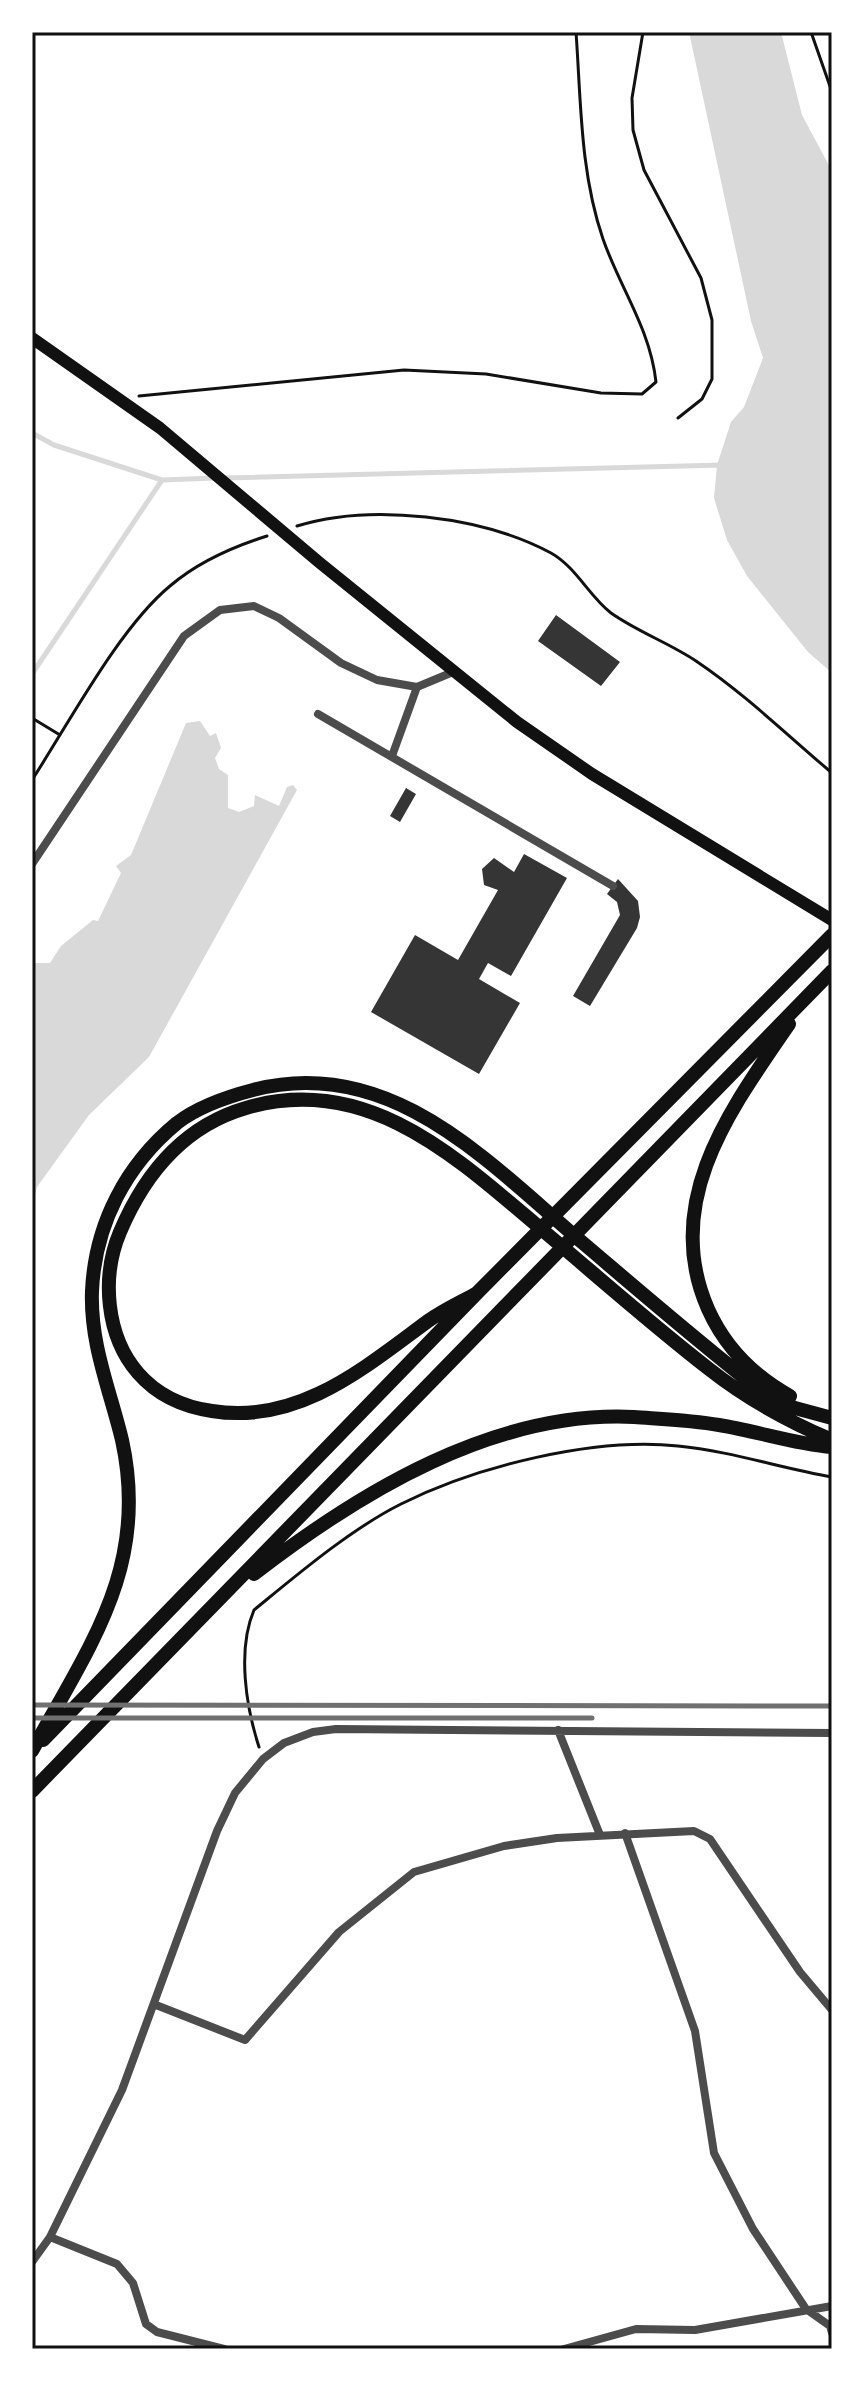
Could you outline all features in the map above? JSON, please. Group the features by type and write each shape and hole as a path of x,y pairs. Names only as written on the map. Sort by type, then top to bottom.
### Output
{"highway":[{"path":"32,1752 477,1293 832,935"},
{"path":"32,1791 831,972"},
{"path":"814,989 747,1085 705,1165 694,1205 690,1249 698,1286 713,1319 736,1355 774,1387 829,1417"},
{"path":"32,1752 97,1636 113,1600 124,1560 128,1479 92,1322 95,1260 102,1229 126,1179 152,1144 188,1114 227,1097 307,1080 347,1086 395,1101 456,1135 765,1394 795,1408 829,1417"},
{"path":"477,1293 431,1318 374,1364 333,1387 271,1410 224,1413 191,1408 164,1396 140,1376 124,1355 115,1333 110,1273 118,1239 133,1203 177,1144 200,1127 261,1103 301,1097 342,1103 389,1118 450,1152 718,1376 777,1415 832,1440"},
{"path":"210,1608 267,1564 401,1478 448,1455 540,1427 585,1419 631,1417 717,1424 832,1447"}],"main road":[{"path":"32,338 160,428 453,672 592,774 832,920"}],"street":[{"path":"32,864 184,636 220,610 240,605 265,610 341,663 377,680 417,687 453,672"},
{"path":"392,756 417,687"},
{"path":"318,714 613,886"},
{"path":"32,2262 50,2237 122,2090 156,2005 217,1831 235,1793 263,1759 284,1743 313,1732 336,1729 832,1733"},
{"path":"558,1730 600,1835"},
{"path":"156,2005 245,2040 339,1932 414,1872 504,1846 625,1833 694,1831 710,1839 800,1972 832,2010"},
{"path":"625,1833 695,2031 703,2100 714,2153 753,2229 806,2309 830,2326 832,2333"},
{"path":"50,2237 117,2264 133,2283 146,2324 157,2332 224,2349"},
{"path":"564,2349 636,2329 695,2330 832,2306"}],"path":[{"path":"123,400 404,370 486,374 601,393 642,394 656,382 654,363 648,338 604,242 588,189 576,32"},
{"path":"643,32 632,98 633,130 644,170 701,278 712,320 712,379 702,399 678,418"},
{"path":"811,32 832,92"},
{"path":"643,631 694,659 749,699 832,773"},
{"path":"32,718 61,735 32,780"},
{"path":"263,1759 254,1731 245,1663 246,1628 254,1610 402,1503 497,1468 565,1453 652,1445 721,1453 832,1477"}],"shaded area":[{"path":"689,32 781,32 802,115 832,171 832,673 808,652 747,576 727,540 714,498 717,465 731,422 744,407 763,358 751,321"},
{"path":"200,721 210,736 216,733 221,748 215,758 219,769 228,775 228,808 239,812 254,806 255,795 279,806 287,787 293,785 297,790 149,1057 89,1115 37,1187 32,1206 32,963 50,963 61,946 93,920 98,921 121,873 116,866 131,855 186,723"}],"building":[{"path":"556,615 620,662 601,686 538,641"},
{"path":"406,788 416,794 400,822 390,816"},
{"path":"524,854 567,878 511,976 488,963 479,979 520,1003 479,1074 371,1012 415,935 458,960 498,890 484,885 482,869 494,858 514,872"},
{"path":"618,879 638,901 640,917 637,928 590,1006 573,996 620,915 617,902 607,894"}],"waterway":[{"path":"32,433 54,445 162,480"},
{"path":"225,478 723,465"},
{"path":"32,674 162,480 215,478"}],"railway":[{"path":"32,1705 832,1706"},
{"path":"32,1718 592,1718"}]}
